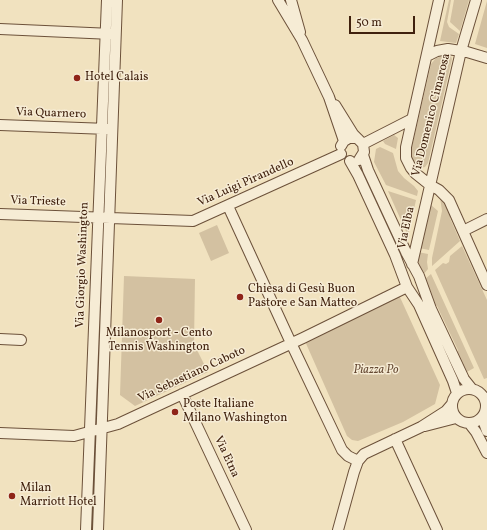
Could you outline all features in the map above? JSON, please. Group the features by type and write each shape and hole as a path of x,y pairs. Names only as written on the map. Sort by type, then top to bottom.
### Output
{"street":[{"name":"Via Giorgio Washington","path":"98,530 112,130 111,34 107,0"},
{"name":"Via Giorgio Washington","path":"86,530 101,129 111,34 117,0"},
{"path":"278,0 302,40 329,97 344,141"},
{"path":"291,0 302,40"},
{"name":"Via Domenico Cimarosa","path":"439,0 406,147 406,158 411,168 430,185 461,51 476,0"},
{"path":"0,29 111,34"},
{"name":"Via Domenico Cimarosa","path":"427,56 441,49 461,51"},
{"path":"461,51 487,58"},
{"path":"329,97 353,134 360,141 365,149 363,155 357,161 346,160 341,154 341,146 344,141 352,137 360,141"},
{"name":"Via Domenico Cimarosa","path":"360,141 412,119"},
{"name":"Via Quarnero","path":"0,125 112,130"},
{"name":"Via Luigi Pirandello","path":"98,217 193,221 341,154"},
{"name":"Via Elba","path":"363,155 368,170 412,264"},
{"name":"Via Elba","path":"350,161 358,174 395,255 407,287"},
{"path":"430,185 440,190 447,197 487,285"},
{"name":"Via Elba","path":"412,264 430,185"},
{"path":"228,206 342,450 348,456 358,461"},
{"name":"Via Trieste","path":"0,214 98,217"},
{"path":"463,230 487,219"},
{"path":"412,264 419,276 431,309 463,377 479,390 486,402 486,409 482,417 475,422 463,422 456,418 452,411 452,404 457,393 464,389 479,390"},
{"path":"291,343 407,287 419,305 457,393"},
{"path":"0,339 21,340"},
{"name":"Via Sebastiano Caboto","path":"0,433 74,436 123,422 291,343"},
{"name":"Via Etna","path":"182,394 246,530"},
{"path":"338,530 354,472 358,461 364,454 421,427 446,411 452,404"},
{"path":"482,417 487,431"},
{"path":"421,427 446,422 456,418"},
{"path":"469,423 476,432 487,453"},
{"path":"395,439 437,530"}],"green space":[{"path":"449,0 451,0 447,22 449,27 459,34 456,43 440,41"},
{"path":"454,0 469,0 460,31 450,22"},
{"path":"487,1 487,48 475,44"},
{"path":"445,55 451,56 452,59 428,163 425,167 420,168 413,162 411,151 431,64 436,58"},
{"path":"394,135 398,138 396,149 385,144 383,141"},
{"path":"380,147 393,153 398,171 418,191 417,196 386,185 374,162 376,149"},
{"path":"388,191 416,200 408,236"},
{"path":"440,197 443,198 451,213 450,218 460,241 432,266 432,258 442,211"},
{"path":"431,205 438,211 429,250 419,248 419,244 423,242"},
{"path":"217,225 229,253 211,261 199,233"},
{"path":"462,246 487,300 487,378 484,379 435,270 443,263 446,264 449,262 450,256"},
{"path":"418,252 428,254 428,269 423,275 417,263"},
{"path":"431,274 474,368 465,373 456,354 458,350 437,306 433,304 425,279"},
{"name":"Milanosport - Cento Tennis Washington","path":"124,276 195,279 194,344 208,372 135,406 120,395"},
{"name":"Piazza Po","path":"399,295 440,385 435,404 403,422 358,441 352,440 347,436 304,339"}],"place":[{"name":"Hotel Calais","path":"77,78"},
{"name":"Chiesa di Gesù Buon Pastore e San Matteo","path":"240,297"},
{"name":"Milanosport - Cento Tennis Washington","path":"159,320"},
{"name":"Poste Italiane Milano Washington","path":"175,412"},
{"name":"Milan Marriott Hotel","path":"12,496"}]}
